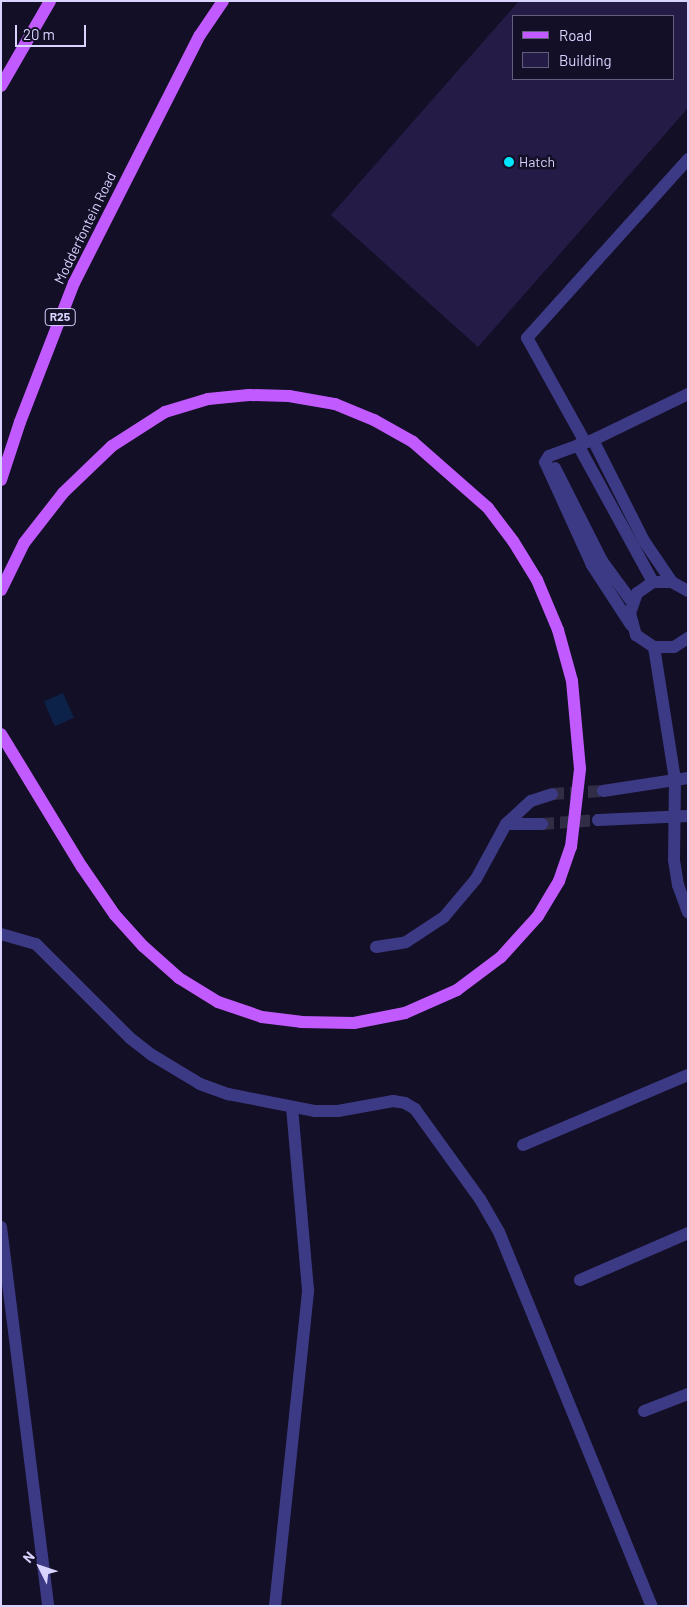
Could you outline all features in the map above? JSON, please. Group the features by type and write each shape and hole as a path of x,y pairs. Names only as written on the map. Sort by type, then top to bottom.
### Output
{"main road":[{"path":"1,86 50,1"},
{"name":"Modderfontein Road","path":"1,480 20,422 74,283 138,151 200,35 223,1"},
{"path":"1,590 24,543 63,493 112,446 165,412 208,399 249,395 288,396 335,404 374,420 413,442 488,508 513,542 537,580 558,630 572,681 580,769 571,848 559,881 538,916 501,957 457,990 405,1013 354,1023 301,1022 262,1016 218,1002 179,978 143,946 104,899 1,734"}],"street":[{"path":"683,586 644,541 585,442 527,338 688,159"},
{"path":"688,394 585,442 549,456 545,467 592,565 644,642 654,648 674,647 688,638"},
{"path":"585,442 653,582"},
{"path":"549,456 602,561 632,602"},
{"path":"631,625 632,602 644,587 653,582 683,586"},
{"path":"654,648 682,779 674,817 678,885 688,912"},
{"path":"603,791 682,779"},
{"path":"376,947 406,942 444,917 476,880 506,824 531,801 552,794"},
{"path":"598,820 688,816"},
{"path":"506,824 542,824"},
{"path":"1,934 36,944 130,1038 152,1055 200,1084 228,1094 292,1108 338,1111 393,1101 405,1103 415,1109 480,1199 514,1268 652,1606"},
{"path":"522,1145 688,1075"},
{"path":"275,1606 308,1290 292,1108"},
{"path":"1,1227 48,1606"},
{"path":"580,1280 688,1233"},
{"path":"644,1411 688,1394"}],"water":[{"path":"63,693 74,718 55,726 44,702"}],"building":[{"name":"Hatch","path":"519,1 688,1 688,108 478,347 331,215"}],"tunnel":[{"path":"552,794 603,791"},
{"path":"542,824 598,820"}],"place":[{"name":"Hatch","path":"509,162"}]}
